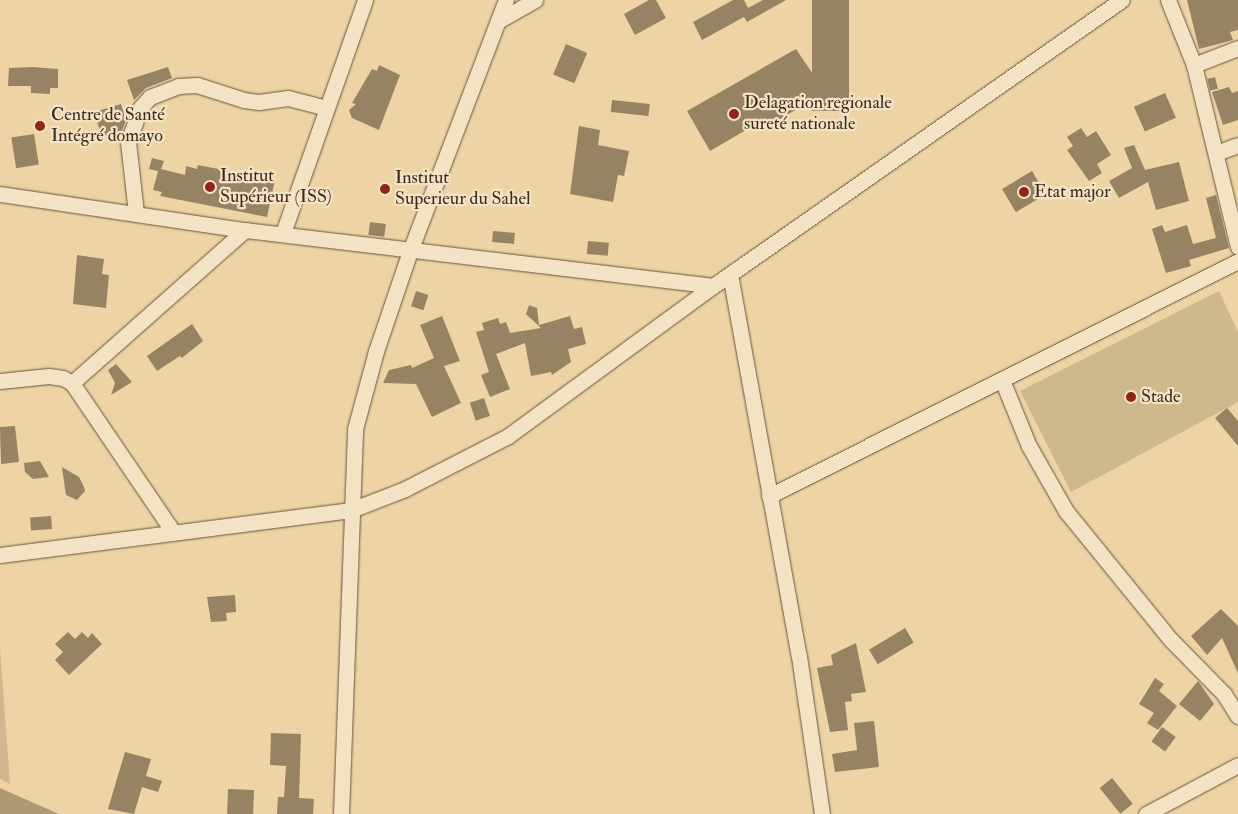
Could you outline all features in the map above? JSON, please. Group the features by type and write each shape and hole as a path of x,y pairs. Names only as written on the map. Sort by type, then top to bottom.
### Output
{"street":[{"path":"283,233 364,0"},
{"path":"341,814 355,429 376,351 410,251 506,0"},
{"path":"498,21 535,0"},
{"path":"0,555 351,510 405,489 508,436 713,286 1122,0"},
{"path":"1168,0 1194,65 1238,247"},
{"path":"1194,65 1238,48"},
{"path":"136,213 128,142 141,107 150,97 178,86 197,85 244,100 259,102 288,98 327,108"},
{"path":"1216,153 1238,144"},
{"path":"0,194 245,230 283,233 410,251 713,286"},
{"path":"72,383 245,230"},
{"path":"769,496 1238,260"},
{"path":"730,274 799,656 822,814"},
{"path":"0,381 49,376 63,378 72,383 174,533"},
{"path":"1002,380 1029,446 1066,511 1171,640 1224,694 1238,716"},
{"path":"1146,814 1238,765"}],"shaded area":[{"name":"Stade","path":"1219,291 1238,332 1238,402 1071,492 1020,391"},
{"path":"0,648 10,784 0,779"},
{"path":"0,788 59,814 0,814"}],"building":[{"path":"649,0 656,0 666,18 635,35 624,14"},
{"path":"733,0 744,0 748,8 763,0 786,0 747,22 744,17 702,40 693,22"},
{"path":"812,0 849,0 849,111 812,111"},
{"path":"1187,0 1238,0 1238,30 1230,32 1233,40 1199,49"},
{"path":"566,44 587,53 574,83 553,74"},
{"path":"796,49 825,92 769,126 765,119 710,151 687,111"},
{"path":"379,65 400,75 379,130 352,118 349,110 356,104 352,103 372,69 377,71"},
{"path":"168,67 172,78 146,88 134,100 127,80"},
{"path":"9,68 58,69 58,88 50,88 50,94 31,93 31,86 8,86"},
{"path":"1215,77 1218,89 1210,91 1207,79"},
{"path":"1229,87 1232,93 1238,91 1238,120 1223,125 1212,92"},
{"path":"1165,93 1176,118 1145,131 1134,107"},
{"path":"612,100 650,104 649,116 611,112"},
{"path":"121,104 126,120 122,131 102,137 94,112"},
{"path":"579,126 600,130 598,145 629,151 624,176 618,175 613,202 570,194"},
{"path":"1081,128 1087,137 1096,131 1111,155 1097,164 1102,173 1089,181 1067,150 1073,146 1067,137"},
{"path":"34,134 39,165 16,168 11,138"},
{"path":"1134,145 1145,170 1179,162 1189,201 1156,210 1148,182 1119,198 1109,181 1132,168 1124,148"},
{"name":"Institut Supérieur (ISS)","path":"152,158 164,161 161,169 185,175 186,166 197,169 198,165 275,180 267,217 160,196 162,192 153,190 158,171 149,169"},
{"name":"Etat major","path":"1032,171 1046,194 1016,212 1002,189"},
{"path":"1216,195 1229,248 1189,260 1191,266 1166,273 1152,229 1162,225 1165,232 1187,225 1193,244 1216,238 1206,198"},
{"path":"370,222 386,224 384,237 368,235"},
{"path":"493,231 515,233 514,244 492,242"},
{"path":"588,241 609,243 608,256 587,254"},
{"path":"77,255 104,259 102,274 109,275 106,308 73,304"},
{"path":"416,291 428,295 423,310 411,306"},
{"path":"529,305 537,308 539,325 570,316 574,329 582,327 586,344 568,349 571,362 552,375 551,372 531,376 525,343 496,354 510,389 490,397 481,375 489,372 476,332 484,330 482,323 498,318 500,324 506,322 510,333 541,328 526,314"},
{"path":"442,316 460,361 444,366 461,403 432,417 416,384 383,383 389,370 411,365 412,368 434,358 420,325"},
{"path":"192,324 203,341 182,358 180,356 157,371 147,356"},
{"path":"116,364 132,382 111,395 115,383 108,370"},
{"path":"484,398 490,416 476,421 470,403"},
{"path":"1227,408 1238,421 1238,446 1215,418"},
{"path":"15,426 19,462 1,464 0,427"},
{"path":"40,461 49,477 33,479 25,472 24,463"},
{"path":"62,467 79,477 84,487 85,491 77,500 66,495"},
{"path":"51,516 52,529 31,530 30,517"},
{"path":"235,595 236,612 226,613 227,621 211,622 207,597"},
{"path":"1221,609 1238,626 1238,673 1222,638 1207,655 1191,636"},
{"path":"905,628 914,643 878,664 869,650"},
{"path":"68,632 75,639 82,632 88,638 92,633 102,644 69,675 55,660 63,652 55,644"},
{"path":"856,643 866,692 851,694 852,701 845,702 848,730 830,732 817,668 833,665 831,655"},
{"path":"1155,678 1164,684 1159,691 1177,706 1158,730 1147,723 1154,713 1139,704"},
{"path":"1198,681 1214,704 1200,721 1179,704"},
{"path":"874,721 879,767 835,772 832,754 857,750 854,723"},
{"path":"1162,727 1176,737 1165,752 1151,742"},
{"path":"271,733 301,734 299,798 314,799 313,814 277,814 278,797 284,797 286,766 270,765"},
{"path":"125,752 151,759 146,776 162,781 158,792 142,787 134,814 108,809"},
{"path":"1112,778 1133,804 1120,814 1100,788"},
{"path":"228,789 254,790 253,814 227,814"}],"place":[{"name":"Delagation regionale sureté nationale","path":"734,114"},
{"name":"Centre de Santé Intégré domayo","path":"40,126"},
{"name":"Institut Supérieur (ISS)","path":"210,187"},
{"name":"Institut Superieur du Sahel","path":"385,189"},
{"name":"Etat major","path":"1024,192"},
{"name":"Stade","path":"1131,397"}]}
